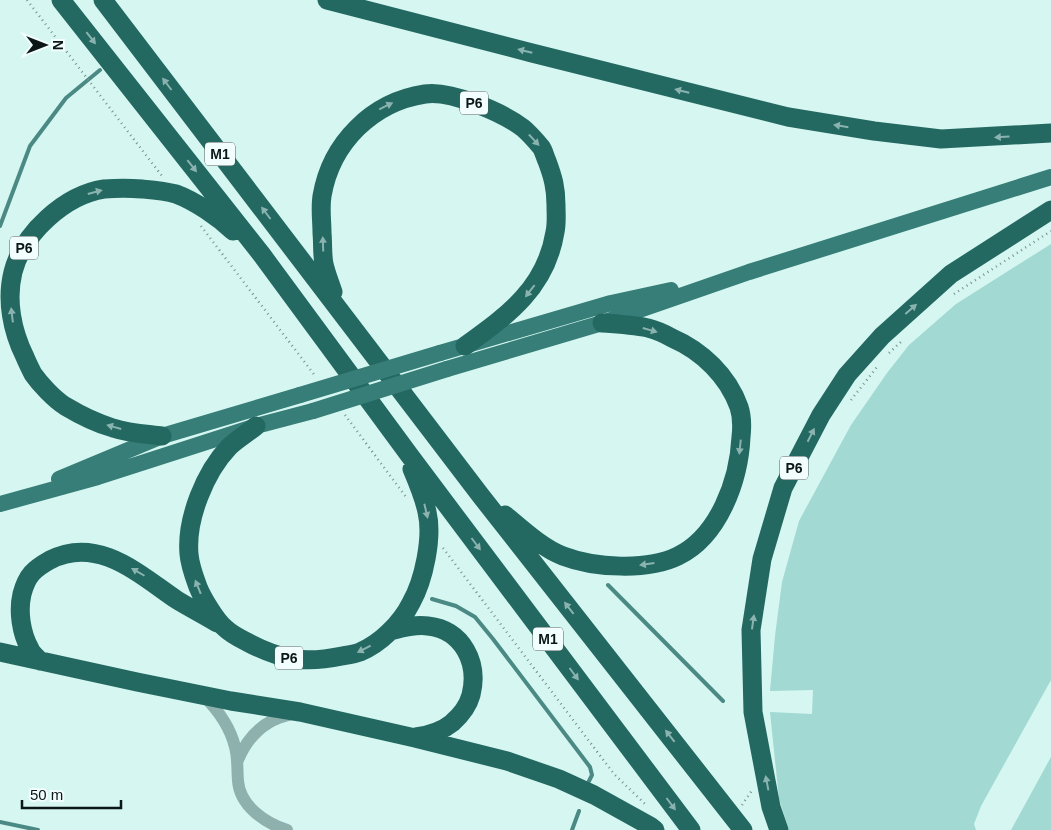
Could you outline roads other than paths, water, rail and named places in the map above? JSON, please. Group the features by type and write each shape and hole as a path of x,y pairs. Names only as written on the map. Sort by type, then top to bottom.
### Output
{"highway":[{"name":"М1","path":"61,0 262,255 404,449 691,830"},
{"name":"М1","path":"103,0 481,496 740,826"},
{"path":"327,0 788,117 874,131 941,139 1051,133"},
{"name":"Р6","path":"338,308 323,263 322,223 322,197 326,176 337,152 348,138 377,111 401,99 427,94 449,96 476,104 498,113 524,128 542,148 554,178 556,230 550,255 536,283 525,297 499,322 465,346"},
{"name":"Р6","path":"162,436 114,428 91,420 63,405 49,393 34,374 21,350 10,311 13,272 24,247 48,217 63,205 84,195 104,189 138,189 176,194 203,208 226,224 262,255"},
{"name":"Р6","path":"780,830 771,807 752,712 751,630 762,559 783,488 821,415 848,375 882,336 952,274 1051,210"},
{"name":"Р6","path":"481,496 548,549 585,563 638,566 659,563 679,556 697,543 709,530 729,497 741,450 742,428 739,409 732,390 720,373 701,355 674,338 648,328 602,323"},
{"name":"Р6","path":"223,627 202,597 193,574 189,554 189,533 195,507 215,465 230,447 256,426"},
{"name":"Р6","path":"40,661 30,650 23,633 20,610 25,584 30,574 39,566 59,556 76,552 88,552 106,556 120,562 223,627 277,656 300,660 325,660 360,652 390,631 405,615 414,599 425,563 429,530 427,512 404,449"},
{"name":"Р6","path":"390,631 410,626 428,626 442,629 456,638 465,649 472,663 471,697 461,714 450,725 436,733 415,738"},
{"name":"Р6","path":"0,652 202,695 300,712 507,761 594,795 655,830"}],"main road":[{"name":"Р6","path":"0,504 98,477 256,426 602,323 749,272 1051,177"},
{"name":"Р6","path":"0,504 162,436 611,303 749,272"}],"street":[{"path":"202,695 229,727 238,760 238,783 245,802 257,815 287,830"},
{"path":"238,760 243,747 260,728 275,719 300,712"}],"waterway":[{"path":"0,226 30,146 66,98 100,70"},
{"path":"608,585 723,701"},
{"path":"432,599 456,606 475,617 590,767 592,775 589,781"},
{"path":"572,830 579,811"},
{"path":"0,822 38,830"}]}
